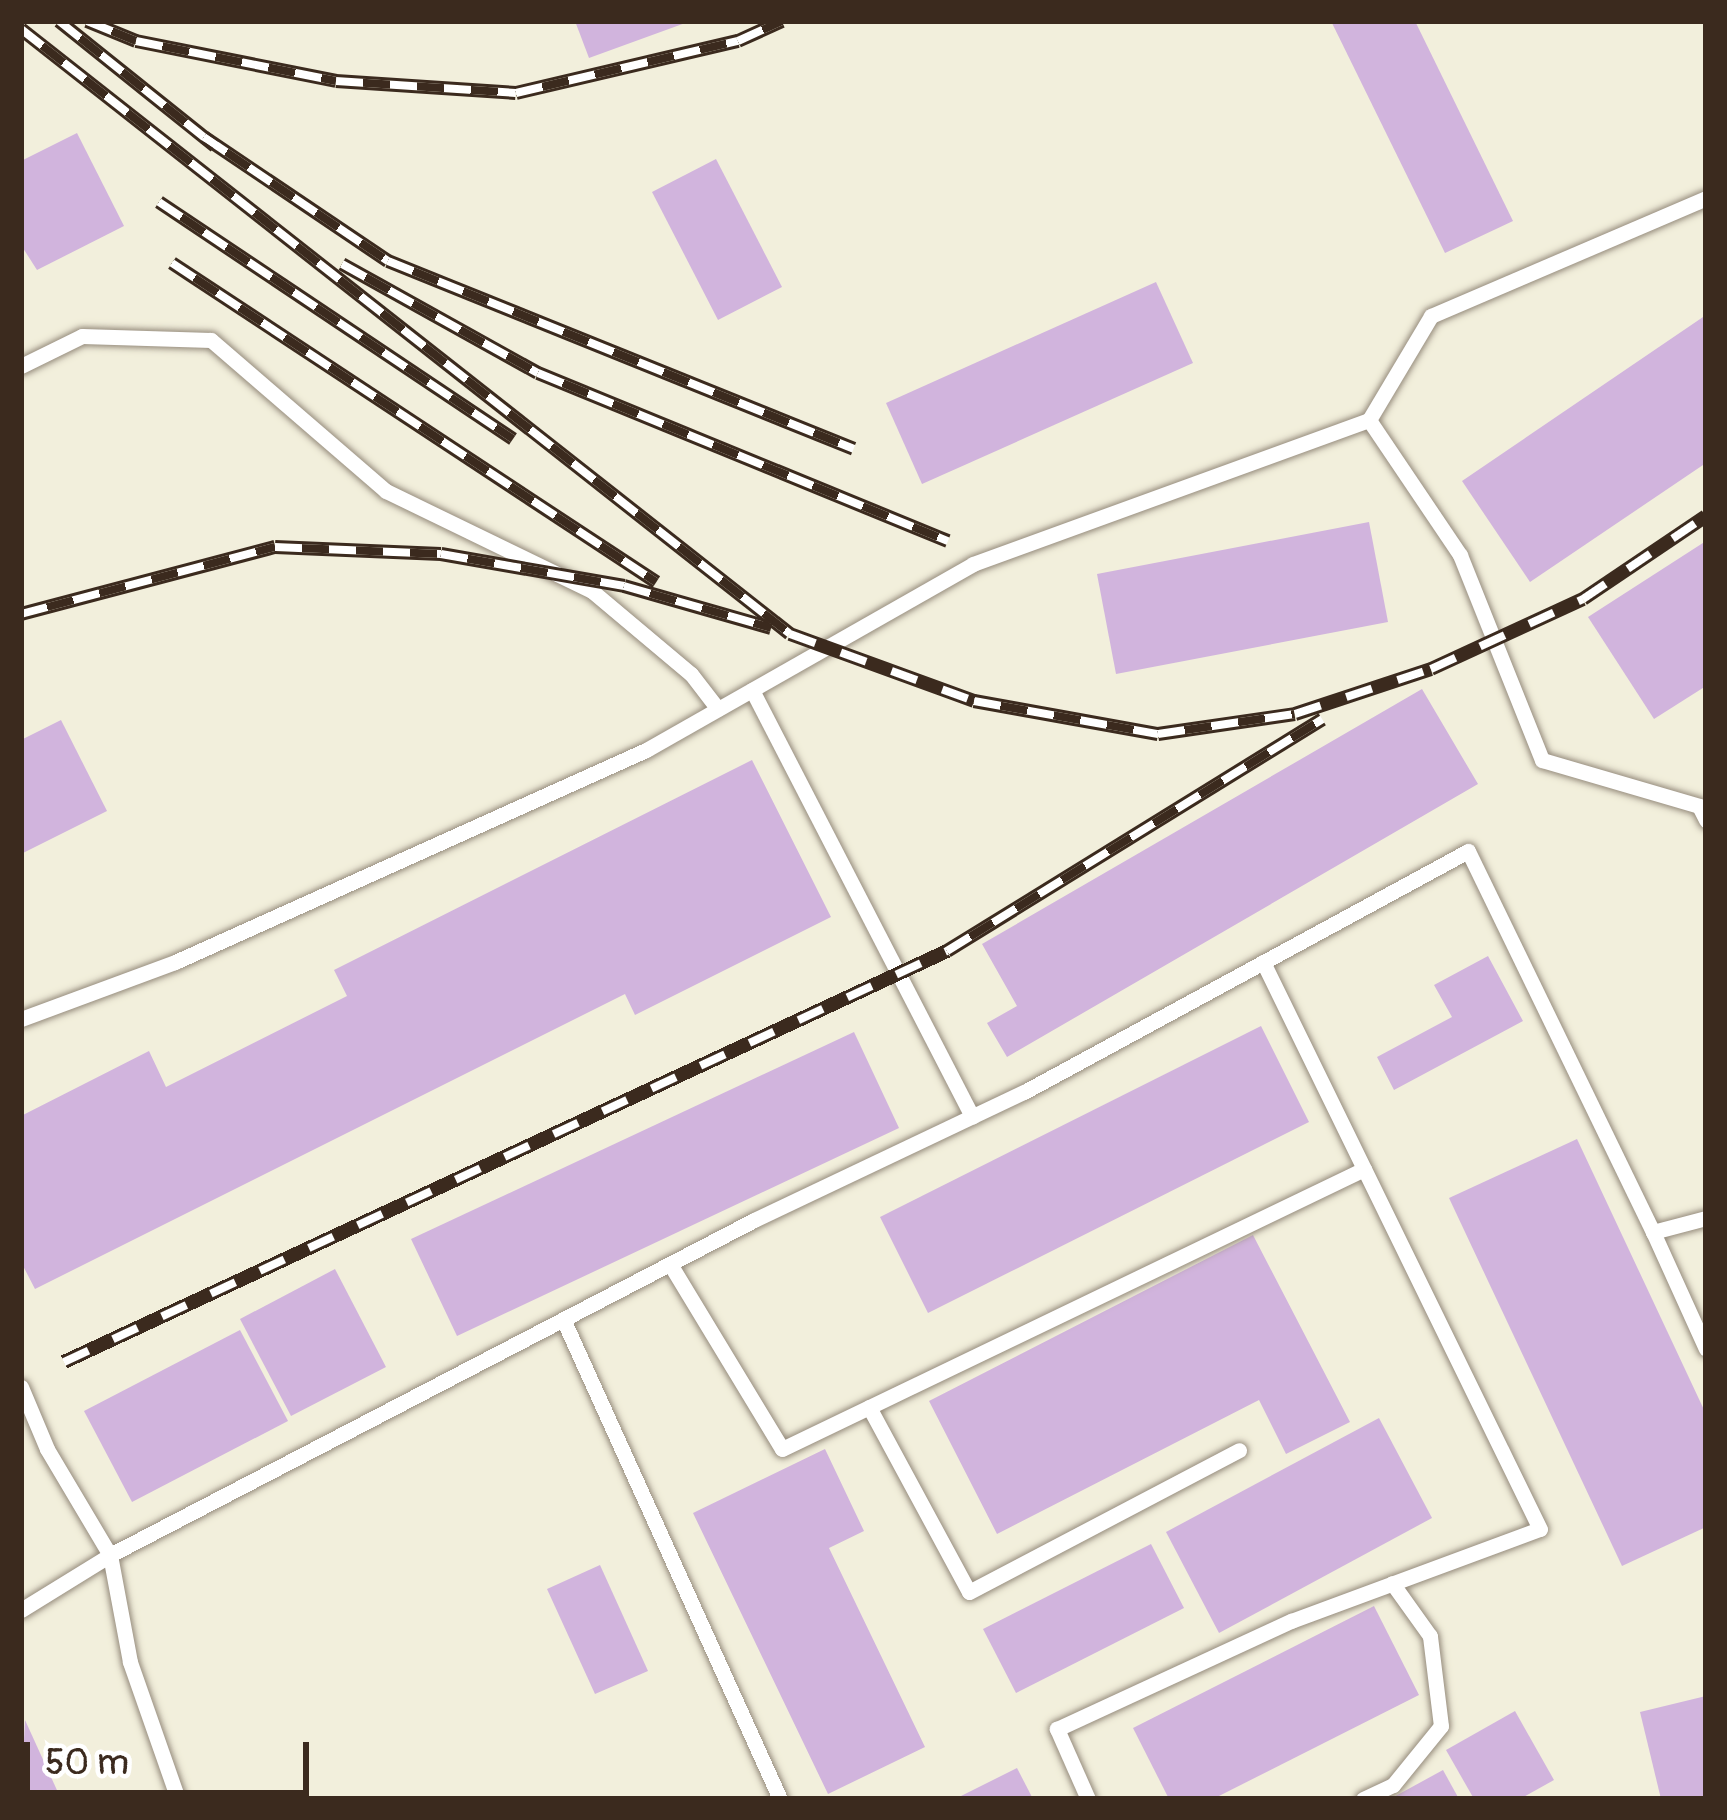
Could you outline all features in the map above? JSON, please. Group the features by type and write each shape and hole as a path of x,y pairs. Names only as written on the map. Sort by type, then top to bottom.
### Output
{"lane":[{"path":"21,1019 175,962 646,750 973,564 1369,420 1432,316 1706,198"},
{"path":"21,366 82,336 211,340 386,491 592,591 691,674 718,709"},
{"path":"1369,420 1460,555 1542,760 1699,806 1706,820"},
{"path":"752,690 972,1117"},
{"path":"21,1610 110,1555 670,1264 972,1117 1468,851 1706,1349"},
{"path":"1088,1799 1057,1729 1392,1583 1540,1529 1263,962"},
{"path":"670,1264 782,1449 1364,1169"},
{"path":"1653,1232 1706,1218"},
{"path":"563,1319 780,1799"},
{"path":"21,1387 47,1449 110,1555 130,1662 178,1799"},
{"path":"869,1407 968,1592 1239,1450"},
{"path":"1363,1799 1393,1785 1441,1726 1430,1636 1392,1583"}],"building":[{"path":"575,21 688,21 688,22 589,58"},
{"path":"1331,21 1415,21 1513,221 1445,253"},
{"path":"77,133 124,226 37,270 21,245 21,161"},
{"path":"716,159 782,287 718,320 652,192"},
{"path":"1156,282 1193,363 922,484 886,403"},
{"path":"1706,315 1706,463 1530,582 1462,481"},
{"path":"1369,522 1388,622 1116,674 1097,574"},
{"path":"1706,541 1706,686 1654,719 1588,617"},
{"path":"1422,689 1478,784 1007,1057 987,1023 1017,1006 982,944"},
{"path":"61,720 107,811 21,854 21,740"},
{"path":"752,760 831,917 635,1015 625,994 35,1289 21,1262 21,1116 149,1051 166,1087 347,996 334,970"},
{"path":"1488,956 1523,1021 1394,1090 1377,1057 1452,1017 1434,985"},
{"path":"1261,1026 1309,1122 928,1313 880,1217"},
{"path":"854,1032 899,1128 457,1336 411,1239"},
{"path":"1577,1139 1706,1414 1706,1527 1622,1566 1449,1198"},
{"path":"1253,1235 1350,1422 1286,1454 1259,1400 997,1534 929,1401"},
{"path":"335,1269 386,1367 291,1416 240,1319"},
{"path":"240,1330 288,1421 132,1502 84,1411"},
{"path":"1379,1418 1432,1518 1219,1633 1166,1532"},
{"path":"825,1449 864,1531 829,1548 925,1747 828,1794 693,1513"},
{"path":"1151,1544 1184,1608 1016,1693 983,1629"},
{"path":"600,1565 648,1671 595,1694 547,1589"},
{"path":"1374,1606 1419,1695 1213,1799 1169,1799 1133,1728"},
{"path":"1706,1696 1706,1799 1661,1799 1640,1712"},
{"path":"1515,1711 1554,1780 1520,1799 1474,1799 1446,1750"},
{"path":"25,1720 61,1799 21,1799"},
{"path":"1017,1768 1033,1799 955,1799"},
{"path":"1443,1770 1459,1799 1390,1799"}],"railway":[{"path":"59,21 215,146"},
{"path":"87,21 136,41 336,81 516,93 738,41 782,21"},
{"path":"21,29 790,634 974,701 1158,734 1295,714 1431,669 1583,599 1706,516"},
{"path":"204,137 388,261 854,449"},
{"path":"159,202 513,439"},
{"path":"172,263 656,582"},
{"path":"342,264 538,373 948,541"},
{"path":"21,614 275,547 441,554 624,586 771,628"},
{"path":"64,1362 947,951 1322,719"}]}
